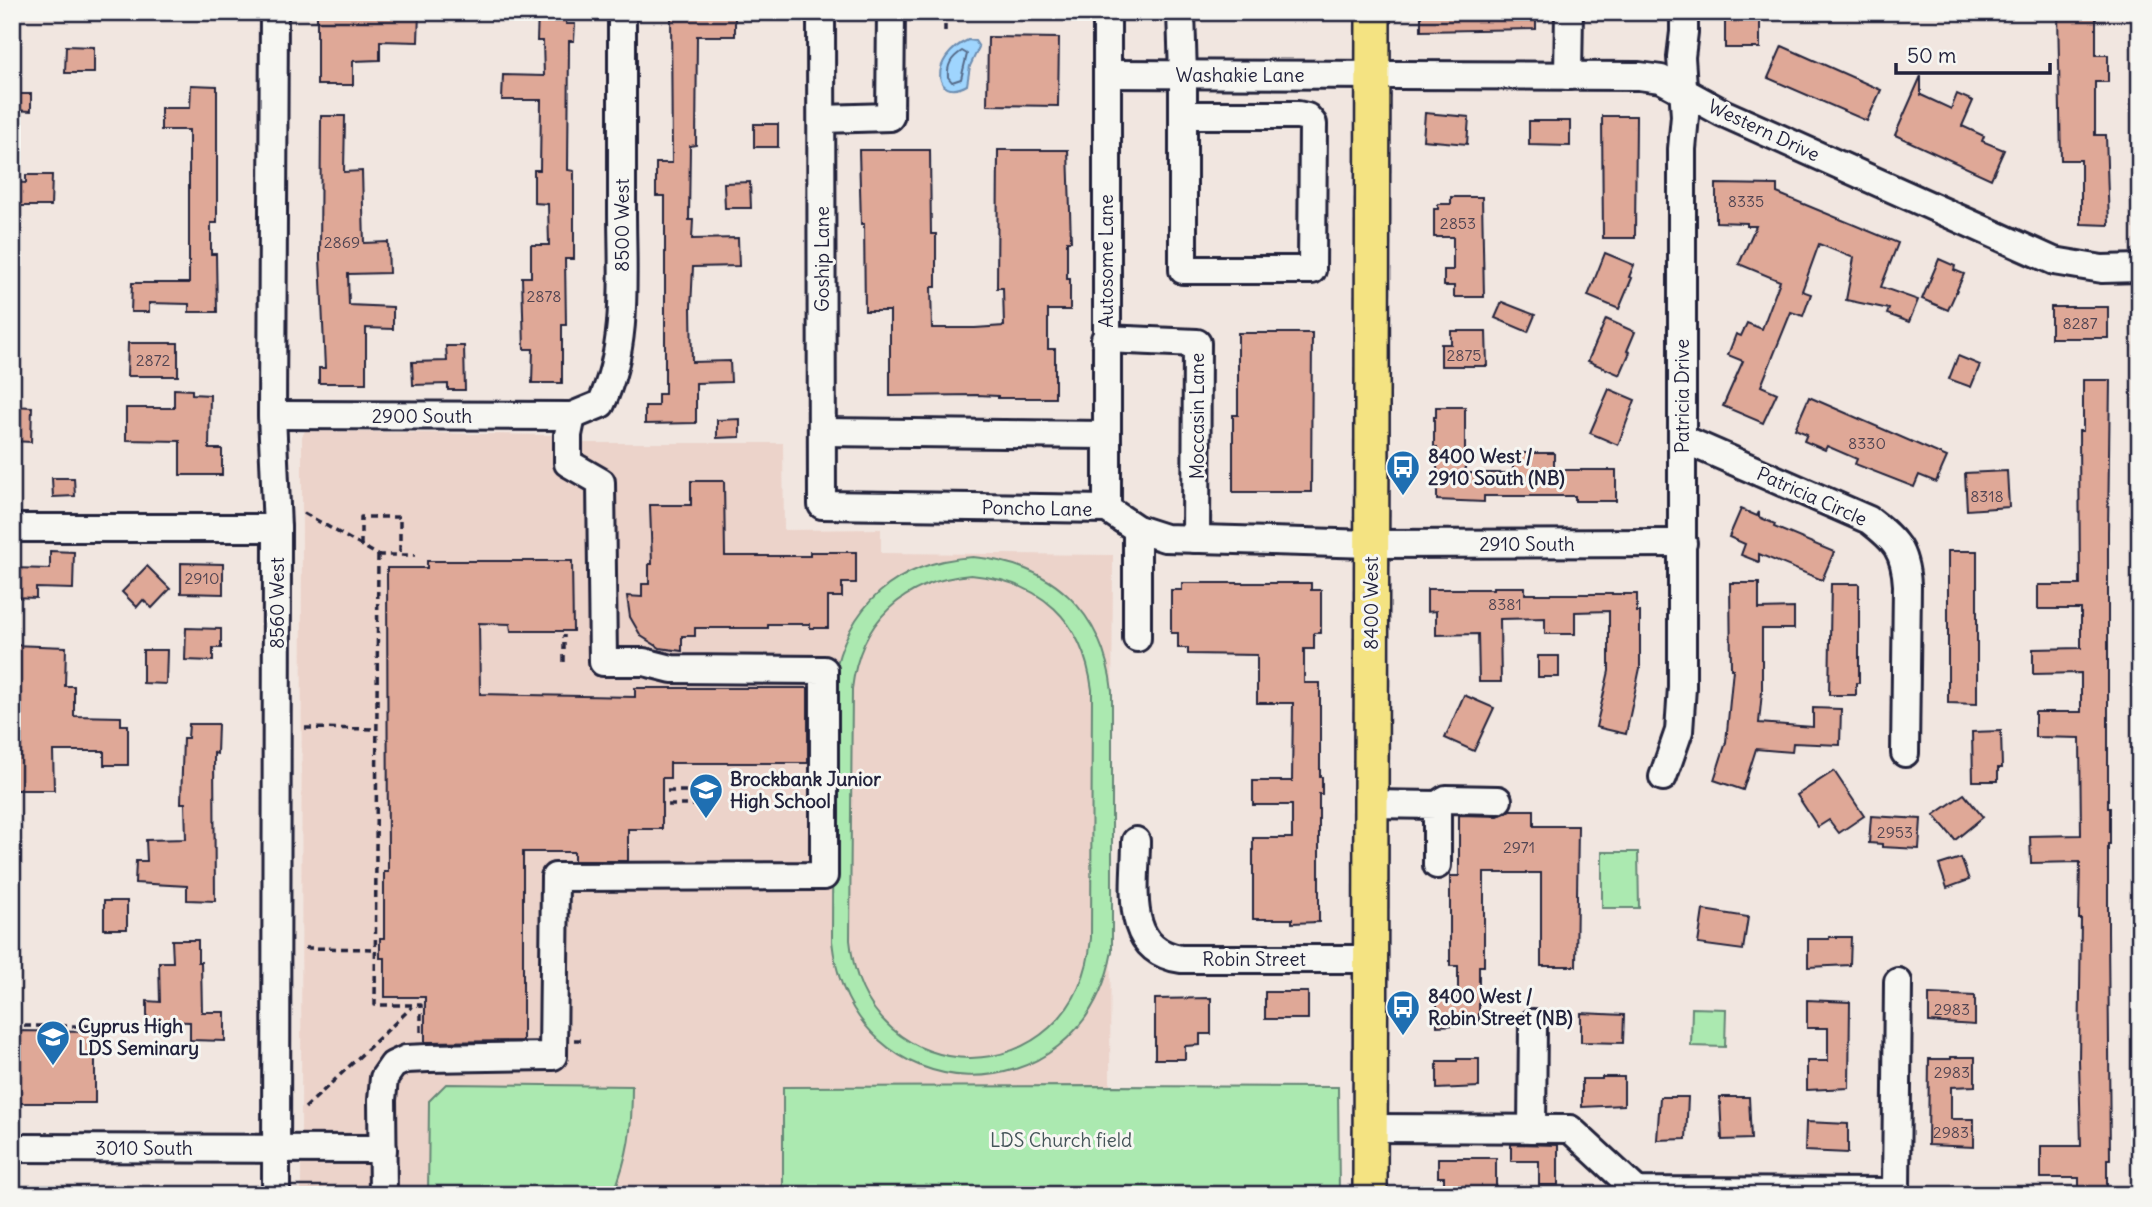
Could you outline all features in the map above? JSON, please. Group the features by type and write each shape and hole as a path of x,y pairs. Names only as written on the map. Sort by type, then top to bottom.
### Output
{"main road":[{"name":"8400 West","path":"1370,1195 1373,12"}],"street":[{"name":"8560 West","path":"274,12 272,415 277,528 276,1195"},
{"name":"8500 West","path":"572,416 601,404 617,362 622,302 622,12"},
{"name":"Goship Lane","path":"821,12 821,505"},
{"path":"821,119 890,117 891,12"},
{"name":"Autosome Lane","path":"1107,12 1107,509"},
{"path":"1181,12 1184,115 1183,270 1312,270 1313,124 1307,117 1297,115 1184,115"},
{"path":"1567,76 1569,12"},
{"name":"Patricia Drive","path":"1663,777 1674,748 1681,715 1682,149 1685,116 1681,57 1684,12"},
{"name":"Washakie Lane","path":"1107,74 1372,76"},
{"name":"Western Drive","path":"1372,76 1639,76 1661,79 1723,113 2054,261 2102,269 2140,268"},
{"name":"Moccasin Lane","path":"1105,339 1197,343 1196,539"},
{"name":"2900 South","path":"272,415 572,416"},
{"path":"383,1195 382,1100 384,1078 393,1065 406,1059 553,1055 555,877 824,876 824,670 671,669 644,662 603,662 601,482 569,463 568,435 572,416"},
{"path":"822,432 1106,435"},
{"name":"Patricia Circle","path":"1682,439 1868,520 1898,546 1906,567 1907,585 1905,753"},
{"name":"Poncho Lane","path":"821,505 1107,509 1137,529 1165,538 1371,544"},
{"path":"12,527 277,528"},
{"path":"1137,529 1137,638"},
{"name":"2910 South","path":"1371,544 1683,543"},
{"path":"1371,804 1437,805 1447,799 1498,800"},
{"path":"1437,805 1437,865"},
{"name":"Robin Street","path":"1136,841 1137,922 1144,939 1160,953 1181,959 1370,959"},
{"path":"1370,1128 1570,1129 1637,1191 1896,1192 1898,982"},
{"path":"1532,1023 1532,1129"},
{"name":"3010 South","path":"12,1148 383,1149"}],"path":[{"path":"945,12 945,32"},
{"path":"304,513 378,555 415,555"},
{"path":"361,546 361,517 400,517 400,555"},
{"path":"378,555 375,1005 421,1006 421,1041"},
{"path":"564,635 564,662"},
{"path":"304,728 377,729"},
{"path":"667,791 697,791"},
{"path":"668,805 697,805"},
{"path":"305,948 375,949"},
{"path":"305,1108 414,1006"},
{"path":"12,1026 99,1026 100,1052 104,1052"}],"shaded area":[{"name":"Brockbank Junior High School","path":"305,431 553,435 581,443 783,443 784,530 881,529 881,553 1113,555 1110,1086 783,1087 783,1195 301,1195 302,436"}],"green space":[{"path":"973,557 1001,561 1049,581 1069,597 1085,615 1098,637 1107,663 1112,691 1112,951 1092,1007 1058,1046 1015,1069 968,1076 921,1066 879,1040 848,998 832,941 833,681 840,654 850,630 879,592 899,578 945,561","holes":["971,575 1018,586 1054,608 1068,624 1087,665 1092,690 1091,938 1077,990 1050,1028 1013,1050 971,1058 929,1051 892,1029 864,992 850,940 852,689 864,644 875,625 905,596 946,579"]},
{"path":"1602,852 1638,852 1639,908 1602,908"},
{"path":"1692,1008 1726,1009 1725,1047 1691,1046"},
{"path":"446,1084 632,1086 628,1141 613,1195 428,1195 429,1101"},
{"name":"LDS Church field","path":"783,1087 1338,1087 1339,1195 783,1195"}],"water":[{"path":"968,40 975,41 979,47 970,66 967,85 956,89 948,88 942,83 941,67 955,48"}],"building":[{"path":"317,12 419,12 418,42 380,41 380,60 353,61 353,85 317,85"},
{"path":"538,12 566,12 566,24 575,24 574,41 569,41 568,170 574,171 574,259 565,259 566,325 562,325 562,383 532,383 533,349 524,349 522,277 531,277 531,245 549,245 548,204 534,203 534,170 540,170 541,100 502,100 503,75 544,76 543,41 537,41"},
{"path":"671,12 735,12 735,36 697,36 696,145 690,146 689,220 693,220 692,239 738,238 739,266 693,267 692,362 730,361 731,382 696,383 696,423 645,424 645,406 658,406 658,394 665,394 665,196 656,196 656,163 672,163"},
{"path":"1421,12 1536,12 1536,29 1421,31"},
{"path":"1725,12 1760,12 1760,48 1725,48"},
{"path":"2058,14 2096,14 2096,55 2108,55 2108,82 2095,82 2095,135 2106,135 2109,225 2081,224 2081,160 2061,160"},
{"path":"988,37 1059,38 1058,106 987,105"},
{"path":"66,46 94,47 94,73 65,73"},
{"path":"1782,46 1881,90 1867,121 1768,78"},
{"path":"1921,76 1921,95 1951,109 1957,94 1973,101 1962,126 1984,136 1982,141 2004,150 1991,179 1895,135"},
{"path":"191,85 217,86 217,223 211,223 211,254 216,254 217,312 189,312 189,304 149,303 149,312 131,312 132,283 189,283 189,130 161,130 161,108 190,108"},
{"path":"12,94 31,94 31,111 12,110"},
{"path":"1425,113 1469,117 1467,144 1423,140"},
{"path":"321,116 345,116 344,172 362,171 364,243 388,242 389,273 348,274 349,305 393,307 393,329 366,328 366,383 319,383 319,368 325,368 320,258"},
{"path":"1602,116 1636,116 1635,238 1603,238"},
{"path":"1529,121 1570,121 1570,146 1529,145"},
{"path":"754,124 778,124 778,147 754,147"},
{"path":"859,150 930,150 931,234 936,234 936,287 931,287 932,328 975,328 1004,326 1003,288 997,288 998,150 1068,150 1071,241 1067,241 1067,279 1070,279 1070,310 1048,310 1048,349 1055,349 1055,398 890,396 890,311 865,311 864,224 861,224"},
{"path":"26,175 52,175 51,206 12,206 12,182 26,183"},
{"path":"750,182 751,208 725,208 724,183"},
{"path":"1716,184 1777,185 1777,193 1898,243 1881,287 1918,300 1909,322 1887,314 1889,309 1846,300 1854,258 1819,244 1802,291 1811,294 1803,316 1791,312 1761,386 1777,393 1763,423 1723,406 1743,361 1728,355 1736,334 1741,336 1747,323 1762,329 1780,281 1739,264 1756,226 1716,222"},
{"path":"1451,197 1482,197 1484,297 1454,297 1454,286 1444,286 1444,270 1453,270 1453,237 1434,237 1434,209 1438,209 1438,204 1451,204"},
{"path":"1605,253 1634,265 1629,277 1632,278 1619,309 1588,296"},
{"path":"1939,259 1955,266 1954,270 1964,274 1948,310 1922,299"},
{"path":"1502,302 1535,315 1528,332 1495,318"},
{"path":"2051,307 2108,307 2108,338 2051,338"},
{"path":"1606,319 1635,332 1620,375 1588,361"},
{"path":"1451,331 1486,331 1487,366 1441,366 1441,344 1451,344"},
{"path":"1238,333 1312,333 1311,492 1233,492 1233,415 1238,415"},
{"path":"128,343 178,343 178,376 127,376"},
{"path":"446,346 464,346 465,390 448,390 448,384 413,385 412,362 447,361"},
{"path":"1958,356 1980,365 1971,387 1949,379"},
{"path":"2083,380 2110,380 2110,1159 2107,1159 2107,1195 2079,1195 2079,1178 2041,1178 2041,1146 2081,1146 2080,862 2031,863 2030,836 2081,835 2080,738 2035,737 2035,712 2081,712 2081,673 2033,674 2033,649 2081,648 2081,609 2038,609 2038,585 2080,585 2079,431 2083,431"},
{"path":"174,389 210,395 209,449 222,449 222,475 180,475 180,441 126,440 126,408 174,408"},
{"path":"1609,389 1635,400 1618,445 1590,433"},
{"path":"1809,397 1947,457 1936,482 1919,475 1914,487 1855,464 1857,459 1827,446 1825,450 1804,441 1807,434 1795,429"},
{"path":"12,406 32,407 31,442 12,441"},
{"path":"1436,407 1465,407 1465,473 1513,473 1513,453 1554,453 1554,470 1616,470 1616,501 1575,501 1575,496 1484,496 1484,502 1437,500 1437,447 1434,447"},
{"path":"740,419 740,437 717,438 717,420"},
{"path":"2007,471 2009,507 1967,510 1965,473"},
{"path":"52,478 74,478 75,496 53,497"},
{"path":"691,481 724,481 725,556 810,556 810,552 856,552 856,583 842,583 842,597 828,597 828,628 810,628 810,624 768,624 768,628 695,628 695,636 682,636 682,651 660,648 641,636 630,617 627,596 642,597 642,584 649,584 649,564 652,564 650,505 691,505"},
{"path":"1741,509 1757,516 1759,512 1759,517 1775,524 1774,527 1834,552 1822,580 1759,554 1759,562 1741,555 1745,544 1729,537"},
{"path":"50,551 74,552 73,589 36,588 36,598 12,597 12,568 50,569"},
{"path":"1948,551 1977,551 1977,704 1948,703"},
{"path":"427,561 572,561 573,631 511,631 510,624 479,623 480,694 635,697 635,688 808,688 808,763 670,763 670,778 662,778 662,829 628,829 628,861 574,861 574,852 523,852 523,1041 425,1042 425,997 385,997 385,958 380,958 380,938 384,938 384,872 388,872 387,568 427,568"},
{"path":"181,563 223,564 223,594 181,593"},
{"path":"147,566 170,589 152,608 143,600 137,607 122,592"},
{"path":"1182,583 1311,583 1311,590 1321,590 1321,633 1314,633 1314,649 1304,649 1304,683 1320,683 1322,794 1319,794 1319,922 1292,923 1292,919 1253,919 1253,838 1292,838 1292,805 1253,805 1253,781 1292,781 1293,703 1257,703 1257,655 1188,654 1188,648 1178,648 1178,633 1171,633 1171,590 1182,590"},
{"path":"1730,583 1759,583 1759,609 1794,608 1794,629 1762,629 1759,723 1813,727 1813,708 1841,709 1840,745 1793,743 1792,752 1756,749 1743,790 1714,780 1726,742 1733,669"},
{"path":"1831,584 1859,584 1859,683 1856,683 1856,695 1829,695"},
{"path":"1525,587 1525,594 1637,594 1637,612 1640,612 1640,668 1626,734 1596,727 1609,671 1609,611 1575,612 1575,634 1545,634 1545,618 1500,619 1501,682 1479,682 1478,634 1436,635 1436,611 1427,612 1427,589"},
{"path":"186,628 221,629 221,648 213,648 213,661 185,660"},
{"path":"12,645 66,647 65,686 74,686 74,716 121,717 121,725 128,725 128,765 104,765 104,751 53,751 54,790 12,790"},
{"path":"143,650 167,650 166,684 143,683"},
{"path":"1538,656 1559,656 1559,677 1538,677"},
{"path":"1464,695 1494,708 1474,751 1445,738"},
{"path":"189,724 218,724 217,754 214,753 215,901 187,900 187,886 135,883 136,861 147,861 146,840 186,839 185,803 181,803 183,738 188,738"},
{"path":"2001,731 2002,768 1998,768 1998,781 1973,781 1972,732"},
{"path":"1834,771 1864,816 1839,833 1829,820 1818,827 1797,795"},
{"path":"1964,794 1983,817 1955,840 1934,815"},
{"path":"1510,810 1534,810 1534,826 1578,826 1576,966 1541,966 1541,873 1484,873 1484,966 1479,966 1479,1024 1437,1026 1437,998 1458,998 1458,966 1450,966 1450,876 1459,876 1459,815 1498,816"},
{"path":"1871,816 1921,819 1919,849 1882,847 1882,844 1869,843"},
{"path":"1961,858 1969,880 1947,888 1939,865"},
{"path":"104,901 127,901 127,929 104,929"},
{"path":"1703,910 1748,917 1743,950 1698,944"},
{"path":"1851,937 1850,965 1808,967 1808,939"},
{"path":"172,940 198,940 202,1012 225,1012 225,1041 190,1040 190,1022 147,1021 147,1001 160,1002 159,962 173,962"},
{"path":"1265,992 1308,992 1308,1019 1265,1019"},
{"path":"1929,994 1975,996 1975,1025 1929,1022"},
{"path":"1211,998 1211,1034 1200,1034 1200,1045 1185,1046 1185,1059 1155,1059 1155,999"},
{"path":"1807,1000 1850,1002 1849,1088 1807,1090 1807,1061 1828,1061 1828,1028 1807,1028"},
{"path":"1581,1013 1624,1015 1623,1043 1581,1042"},
{"name":"Cyprus High LDS Seminary","path":"12,1031 95,1032 95,1103 12,1103"},
{"path":"1975,1057 1975,1086 1951,1087 1951,1119 1974,1119 1974,1147 1928,1145 1929,1059"},
{"path":"1479,1059 1479,1087 1437,1089 1437,1061"},
{"path":"1624,1077 1624,1105 1582,1107 1582,1079"},
{"path":"1660,1097 1688,1097 1686,1139 1657,1140"},
{"path":"1720,1097 1749,1097 1751,1139 1722,1140"},
{"path":"1806,1122 1848,1124 1848,1153 1805,1151"},
{"path":"1511,1144 1558,1145 1558,1185 1539,1185 1539,1161 1511,1161"},
{"path":"1438,1158 1496,1158 1496,1191 1444,1191 1444,1177 1438,1177"}],"place":[{"name":"8400 West / 2910 South (NB)","path":"1403,497"},
{"name":"Brockbank Junior High School","path":"706,820"},
{"name":"8400 West / Robin Street (NB)","path":"1403,1037"},
{"name":"Cyprus High LDS Seminary","path":"53,1067"}]}
